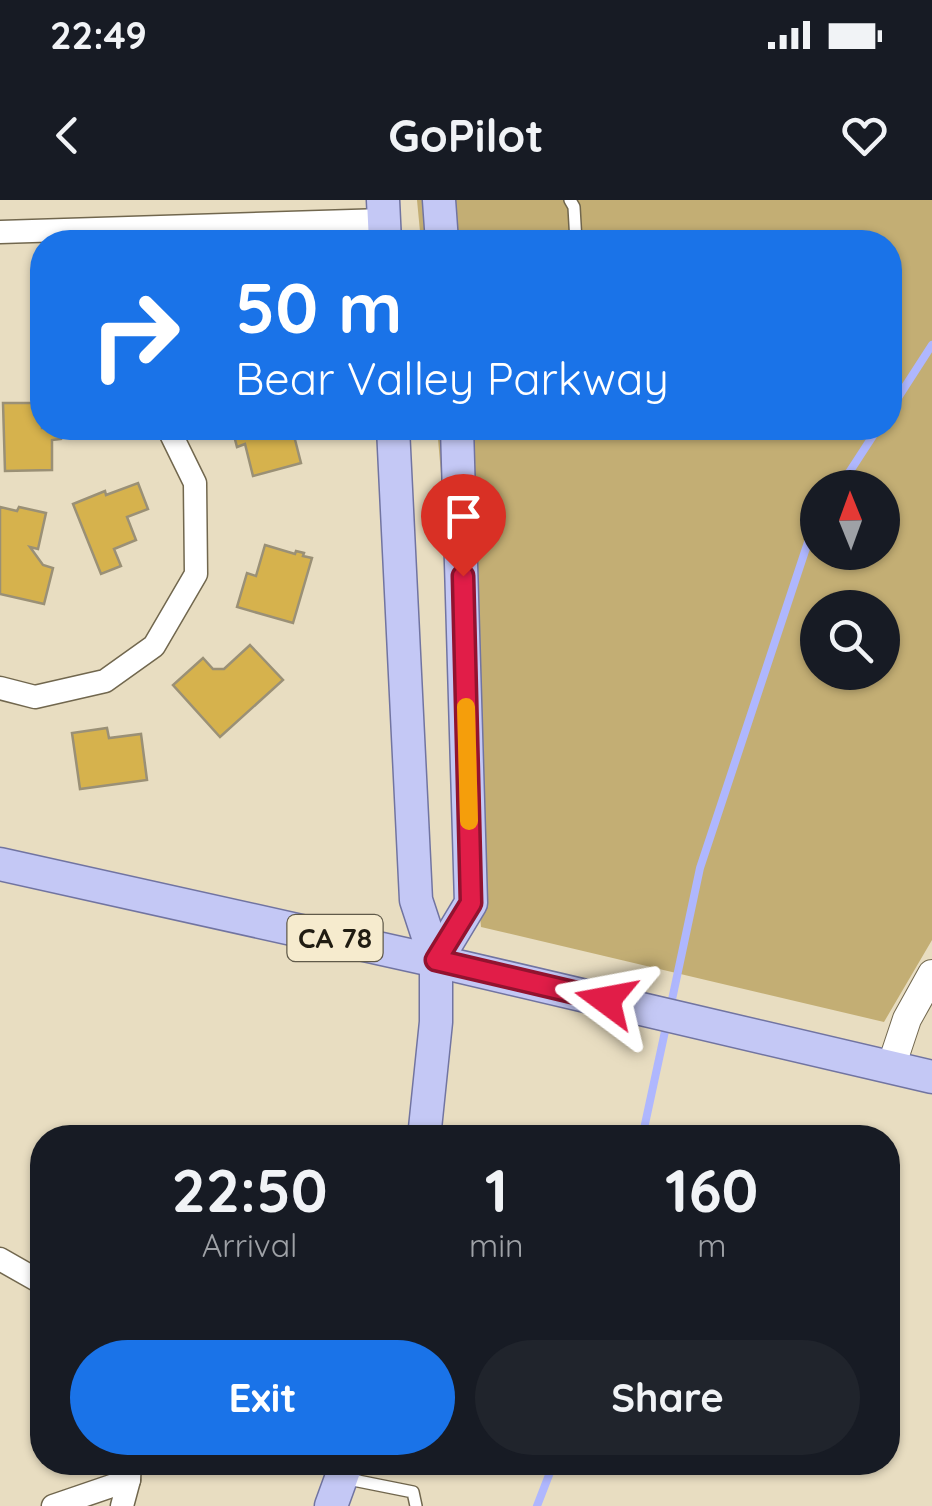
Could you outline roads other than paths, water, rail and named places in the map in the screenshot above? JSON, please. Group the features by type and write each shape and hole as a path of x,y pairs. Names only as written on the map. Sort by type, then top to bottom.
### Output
{"main road":[{"path":"439,200 441,230"},
{"path":"394,440 416,900 436,960 436,1026 425,1125"},
{"path":"436,960 471,903 457,440"},
{"name":"CA 78","path":"0,864 436,960 932,1077"}],"street":[{"path":"225,230 384,221"},
{"path":"0,232 30,233"},
{"path":"0,688 35,697 105,680 154,646 196,574 194,484 174,440"},
{"path":"891,1067 906,1019 932,974"},
{"path":"0,1259 30,1276"},
{"path":"53,1506 121,1475"},
{"path":"122,1506 129,1475"}],"lane":[{"path":"574,202 575,230"},
{"path":"340,1482 413,1492 416,1506"}],"waterway":[{"path":"902,391 932,345"},
{"path":"851,470 870,440"},
{"path":"670,1009 700,868 800,566"},
{"path":"645,1125 667,1022"},
{"path":"537,1506 549,1475"}]}
